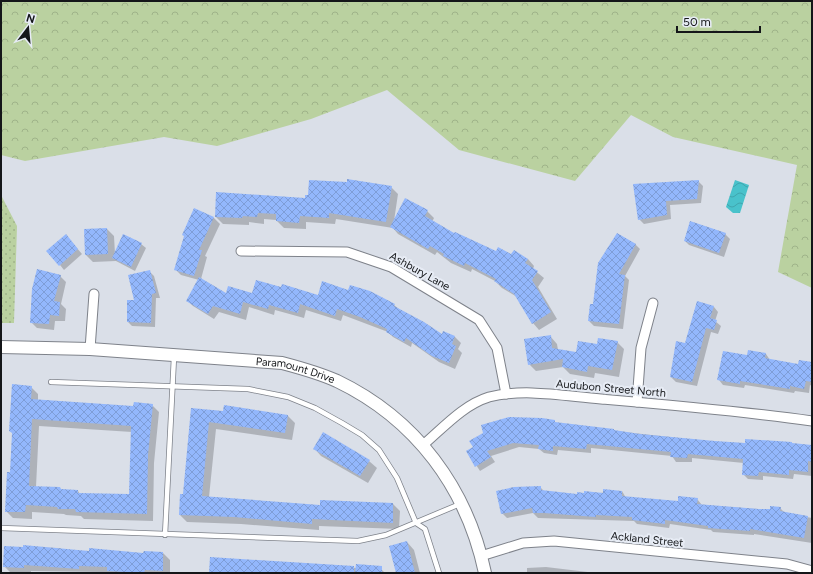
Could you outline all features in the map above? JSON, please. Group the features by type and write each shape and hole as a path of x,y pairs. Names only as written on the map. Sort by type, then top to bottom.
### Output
{"street":[{"name":"Ashbury Lane","path":"241,251 346,252 391,267 479,320 497,348 506,394"},
{"path":"90,349 94,294"},
{"path":"637,402 641,348 653,303"},
{"name":"Paramount Drive","path":"1,347 90,349 174,354 282,364 312,371 337,381 388,412 423,445 462,503 481,556 485,573"},
{"name":"Audubon Street North","path":"423,445 450,421 472,405 489,398 521,392 637,402 812,421"},
{"name":"Ackland Street","path":"481,556 522,543 554,541 787,564 812,571"}],"lane":[{"path":"165,535 174,354"},
{"path":"51,382 248,389 270,392 288,397 322,411 362,436 384,456 396,478 416,523 425,529 439,573"},
{"path":"1,528 358,541 386,535 462,503"}],"green space":[{"path":"1,1 812,1 812,288 778,272 797,165 673,137 631,115 575,181 459,150 387,90 311,119 217,146 164,137 25,161 1,155"},
{"path":"1,195 17,226 14,323 1,323"}],"water":[{"path":"735,180 749,185 740,213 733,213 726,207"}],"building":[{"path":"347,179 392,186 386,222 329,213 329,218 300,216 299,223 276,221 276,214 258,213 257,217 243,216 242,218 215,217 216,192 305,198 305,195 308,195 309,180 347,182"},
{"path":"699,180 697,199 666,201 667,215 638,220 633,184"},
{"path":"405,198 428,210 425,216 454,233 455,232 496,251 498,247 511,254 514,250 528,259 525,263 538,271 532,280 551,312 532,324 514,294 494,281 496,279 465,263 464,266 443,256 444,254 430,246 428,249 390,227"},
{"path":"194,208 214,217 199,250 202,250 194,276 174,270 184,236 182,235"},
{"path":"690,221 726,233 719,253 684,241"},
{"path":"107,228 108,254 85,255 84,229"},
{"path":"617,233 636,244 619,274 625,275 619,324 588,321 590,304 593,304 598,263"},
{"path":"66,234 78,249 59,266 46,251"},
{"path":"123,234 142,243 131,267 112,258"},
{"path":"37,269 61,275 54,301 60,302 59,316 50,315 49,324 30,323 32,289"},
{"path":"150,270 156,293 152,294 151,323 127,322 127,300 134,300 128,275"},
{"path":"199,277 226,293 228,286 252,293 256,280 281,287 282,284 318,295 322,281 348,290 350,285 370,291 395,304 394,306 424,322 442,334 443,331 455,336 452,344 456,346 449,363 432,356 406,338 404,342 386,332 387,329 360,317 337,309 335,316 300,304 298,313 269,305 268,309 243,302 240,314 213,306 208,314 186,301"},
{"path":"697,301 714,306 710,318 717,320 714,330 706,328 692,382 670,377 676,341 685,343"},
{"path":"551,335 552,348 576,352 578,341 597,344 598,338 618,341 612,370 588,366 587,372 562,367 563,359 528,365 524,339"},
{"path":"748,350 766,353 765,358 798,364 799,360 812,362 812,382 806,381 804,389 790,386 790,389 740,381 740,384 717,380 723,351 747,355"},
{"path":"12,384 32,386 31,399 133,406 134,402 153,404 148,455 147,514 76,512 75,509 58,509 57,507 26,505 25,512 5,512 7,472 10,472 12,433 9,431","holes":["32,419 131,426 129,494 78,493 78,490 61,489 60,487 29,486"]},
{"path":"224,405 288,415 285,433 209,422 202,496 320,505 320,500 393,503 393,523 312,519 312,524 234,517 179,515 180,494 183,494 191,408 223,411"},
{"path":"509,417 542,418 555,420 555,422 614,429 640,434 715,441 745,443 745,439 792,442 812,445 812,462 808,461 808,472 789,470 789,475 759,472 758,476 742,475 743,459 688,454 687,458 670,457 671,452 587,444 586,449 553,446 553,451 538,449 539,445 513,443 487,451 491,457 475,467 466,451 473,447 469,441 483,433 481,425"},
{"path":"323,432 370,460 360,476 313,449"},
{"path":"541,486 541,490 577,494 577,492 584,493 584,491 603,493 603,489 622,491 622,496 678,501 678,496 698,498 697,504 759,509 770,509 770,506 781,507 780,511 808,516 804,538 750,529 750,531 708,528 708,526 665,520 665,524 632,520 632,517 596,515 596,517 533,513 532,508 501,514 496,491 514,487"},
{"path":"407,541 415,573 396,573 389,546"},
{"path":"23,545 89,551 89,548 143,553 144,551 163,552 163,571 145,570 144,573 107,571 107,567 79,566 79,569 24,565 24,568 3,567 4,546 23,547"},
{"path":"210,557 354,566 354,573 209,573"},
{"path":"356,564 382,566 382,573 355,573"}]}
